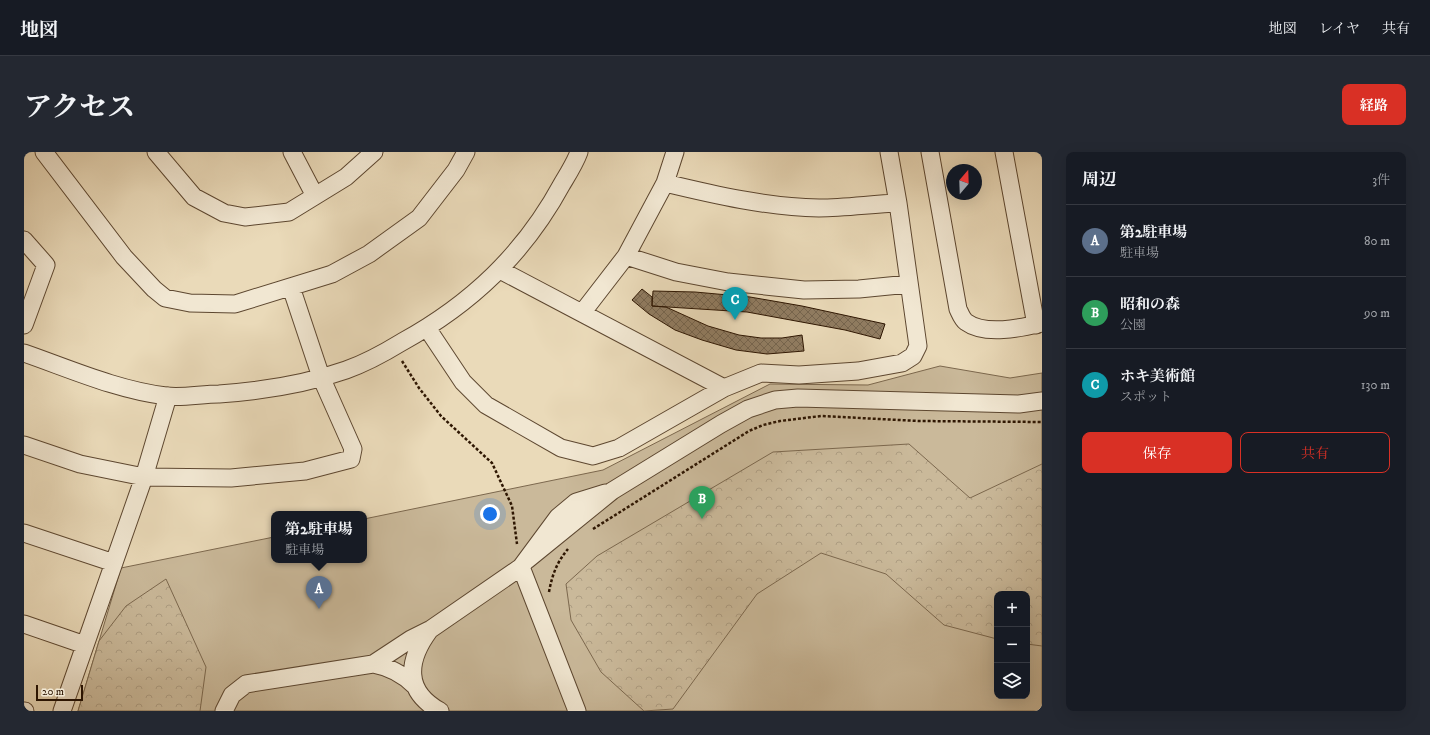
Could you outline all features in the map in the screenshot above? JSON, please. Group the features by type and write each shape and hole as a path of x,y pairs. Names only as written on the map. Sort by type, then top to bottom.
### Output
{"street":[{"path":"156,152 194,197 224,213 245,217 289,212 346,178 374,152"},
{"path":"292,152 315,196"},
{"path":"53,155 124,257 165,298 190,303 235,304 291,288 332,274 362,258 419,218 456,170 466,152"},
{"path":"24,353 134,391 168,396 235,393 289,385 346,370 393,347 427,328 464,303 500,270 529,237 553,202 579,152"},
{"path":"582,313 626,256 665,183 675,152"},
{"path":"427,328 463,382 486,405 561,448 593,456 618,448 724,388 761,373 799,375 858,371 902,363 912,356 918,346 898,203 889,152"},
{"path":"930,152 958,309 965,322 977,327 1006,330 1039,324 1004,152"},
{"path":"665,183 716,195 763,203 819,208 898,203"},
{"path":"24,240 46,265 24,324"},
{"path":"626,256 676,272 728,282 804,290 909,284"},
{"path":"500,270 724,388"},
{"path":"24,445 80,464 144,477 230,478 305,471 351,459 353,448 321,377 291,288"},
{"path":"62,711 144,477 168,396"},
{"path":"373,664 411,639 431,629 524,563 612,491 748,409 775,400 798,398 1019,404 1042,402"},
{"path":"24,533 114,563"},
{"path":"524,563 577,711"},
{"path":"24,624 85,645"},
{"path":"415,686 411,670 419,645 431,629"},
{"path":"224,711 232,694 246,684 373,664 386,667 408,679 428,704 440,711"}],"path":[{"path":"393,347 419,388 441,416 492,463 512,506 524,563"},
{"path":"589,532 763,425 780,421 821,416 919,421 1042,422"},
{"path":"548,593 552,577 560,558 570,546"}],"green space":[{"path":"940,366 1010,378 1042,373 1042,711 78,711 121,568 271,538 271,563 367,563 367,518 603,470 770,384 868,385"},
{"path":"909,444 970,498 1042,464 1042,646 1030,644 1030,591 994,591 994,638 944,625 886,574 821,553 757,594 673,709 644,711 601,672 571,620 566,584 597,556 773,452"},
{"path":"166,579 206,667 200,711 78,711 99,641 126,606"}],"building":[{"path":"642,289 652,297 652,306 666,307 708,326 739,335 761,338 782,338 802,335 804,351 767,354 736,350 675,330 649,314 632,300"},
{"path":"653,291 695,292 750,297 802,306 885,324 880,339 845,330 747,312 652,306"}],"place":[{"name":"ホキ美術館","path":"735,320"},
{"name":"昭和の森","path":"702,519"},
{"name":"第2駐車場","path":"319,609"}]}
